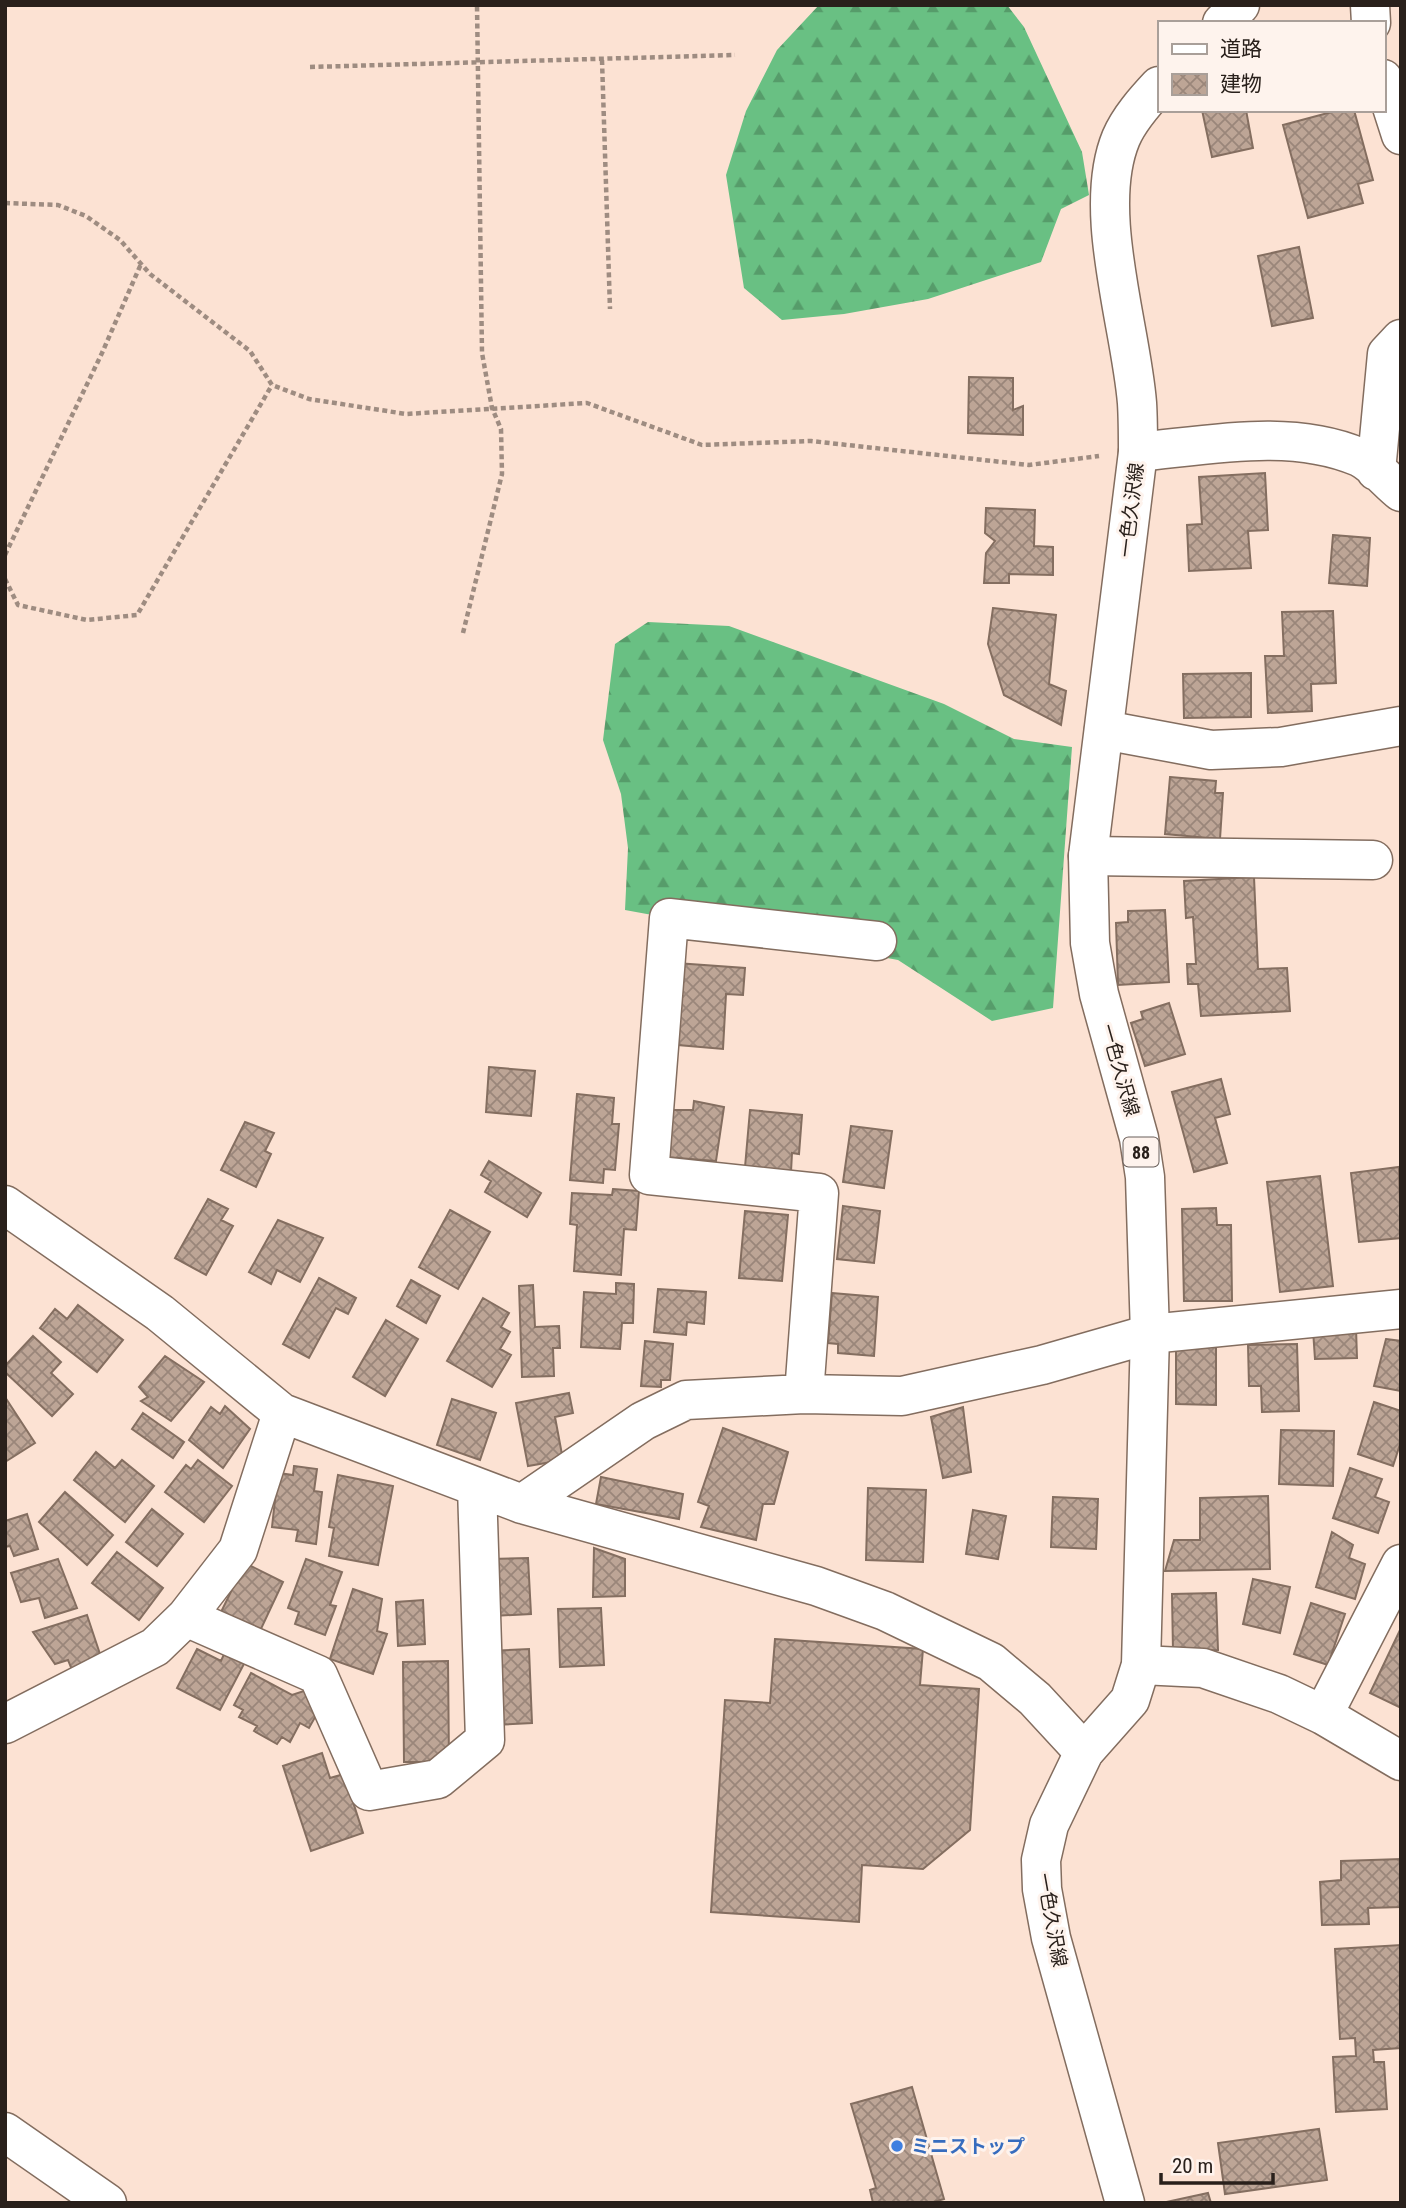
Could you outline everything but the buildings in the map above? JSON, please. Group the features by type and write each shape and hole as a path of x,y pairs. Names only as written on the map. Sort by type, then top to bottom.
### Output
{"street":[{"path":"1224,21 1240,5"},
{"path":"1385,85 1401,135"},
{"name":"一色久沢線","path":"1125,2203 1051,1938 1042,1889 1041,1860 1049,1825 1084,1752 1130,1700 1141,1665 1150,1334 1145,1177 1139,1138 1099,994 1090,943 1088,856 1138,452 1137,403 1111,229 1112,181 1121,138 1142,104 1158,87"},
{"path":"1388,482 1387,354 1401,339"},
{"path":"1138,452 1273,440 1326,448 1361,458 1388,482"},
{"path":"1104,730 1211,750 1281,747 1401,726"},
{"path":"1088,856 1373,860"},
{"path":"804,1394 819,1193 649,1175 669,918 877,941"},
{"path":"5,1205 160,1313 282,1413 522,1504 816,1586 885,1611 992,1662 1035,1699 1084,1752"},
{"path":"522,1504 643,1422 686,1400 804,1394 902,1396 1042,1365 1150,1334 1401,1309"},
{"path":"5,1724 155,1647 186,1617 238,1550 282,1413"},
{"path":"186,1617 318,1675 369,1791 438,1779 485,1740 477,1487"},
{"path":"1323,1715 1401,1564"},
{"path":"1141,1665 1203,1668 1279,1694 1323,1715 1401,1761"},
{"path":"5,2132 107,2203"}],"path":[{"path":"463,633 502,474 501,429 492,408 482,353 477,5"},
{"path":"310,67 735,55"},
{"path":"601,60 610,309"},
{"path":"5,203 58,205 86,216 120,240 141,264 250,351 272,385 309,398 407,414 587,403 702,445 811,441 1029,465 1138,452"},
{"path":"5,555 102,354 141,264"},
{"path":"5,579 18,605 87,620 137,615 272,385"}],"green space":[{"path":"819,5 1007,5 1024,27 1082,152 1089,195 1061,209 1041,262 928,299 844,314 782,320 744,288 726,175 746,111 777,50"},
{"path":"648,622 729,626 944,704 1014,739 1072,747 1053,1008 992,1021 898,960 625,910 628,848 621,794 603,740 615,644"}],"place":[{"name":"ミニストップ","path":"897,2146"}]}
